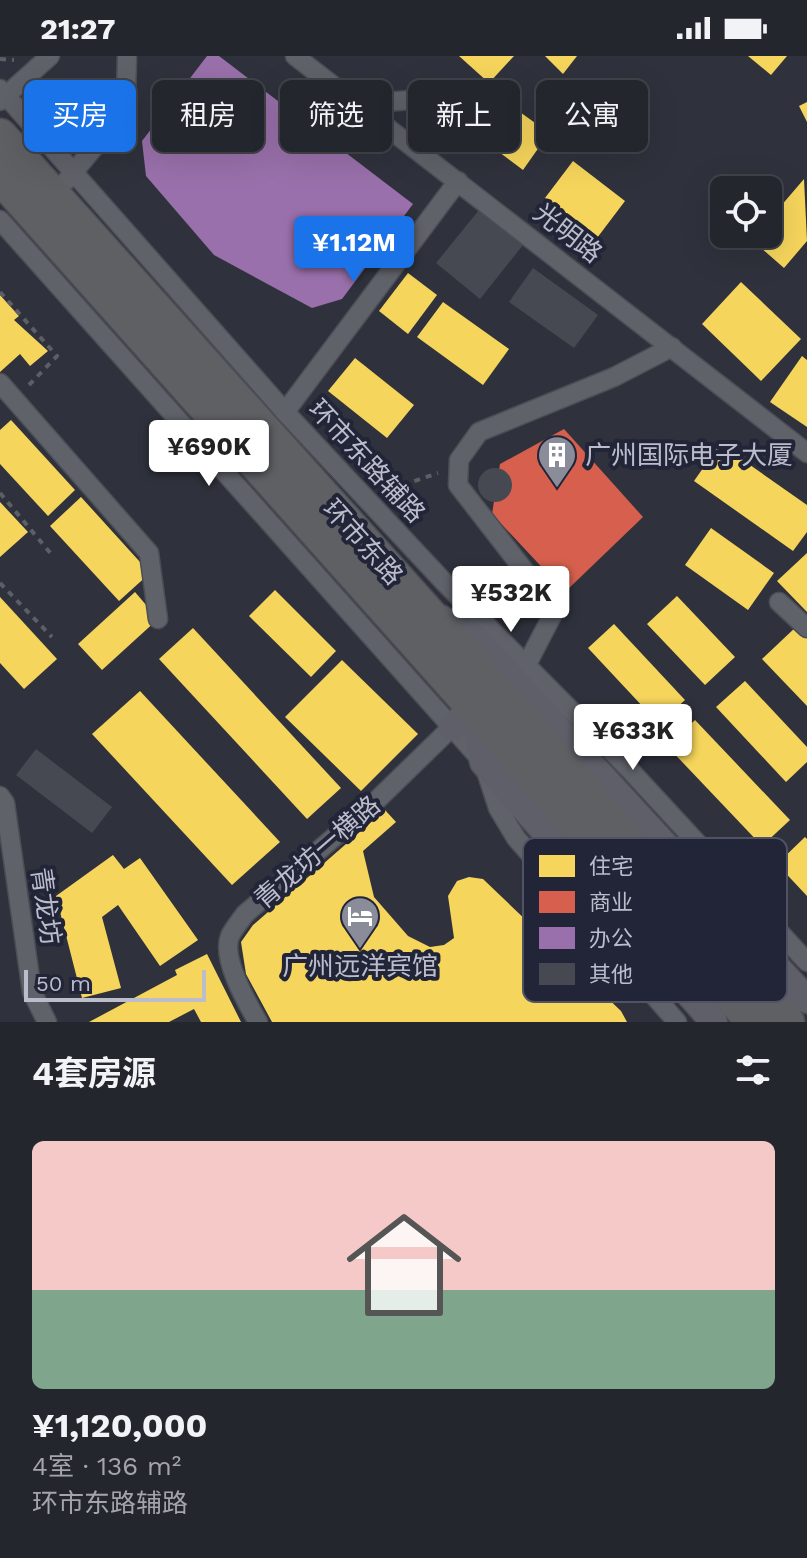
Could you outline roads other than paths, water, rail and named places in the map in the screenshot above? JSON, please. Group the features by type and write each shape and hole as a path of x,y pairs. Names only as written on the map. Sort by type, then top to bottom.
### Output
{"highway":[{"name":"环市东路","path":"0,136 62,184 434,595 507,704 625,838"},
{"name":"环市东路","path":"0,176 463,717 578,838"},
{"name":"环市东路","path":"735,1002 754,1022"},
{"name":"环市东路","path":"769,1002 787,1022"}],"main road":[{"path":"434,595 659,838"},
{"path":"463,717 483,762 551,838"},
{"path":"787,978 807,1000"},
{"path":"697,1002 714,1022"}],"street":[{"path":"2,95 50,56"},
{"path":"62,184 116,121 126,98 127,56"},
{"name":"光明路","path":"295,56 326,80"},
{"name":"环市东路辅路","path":"2,95 62,184 285,412 434,595 526,666 693,838"},
{"name":"光明路","path":"392,130 807,453"},
{"path":"285,412 458,181"},
{"path":"0,220 463,717"},
{"path":"476,639 526,666 555,610 458,485 459,460 479,432 614,377 672,347"},
{"path":"0,383 149,553 158,619"},
{"path":"0,413 14,399"},
{"path":"779,602 807,628"},
{"path":"476,639 507,704"},
{"name":"青龙坊一横路","path":"258,1022 241,993 229,951 229,939 245,914 376,801 463,717"},
{"path":"483,762 498,808 523,846"},
{"name":"青龙坊","path":"0,796 5,803 32,992 47,1022"},
{"name":"环市东路辅路","path":"787,940 807,962"},
{"path":"660,1002 677,1022"}],"place":[{"name":"广州国际电子大厦","path":"557,489"},
{"name":"广州远洋宾馆","path":"360,950"}]}
